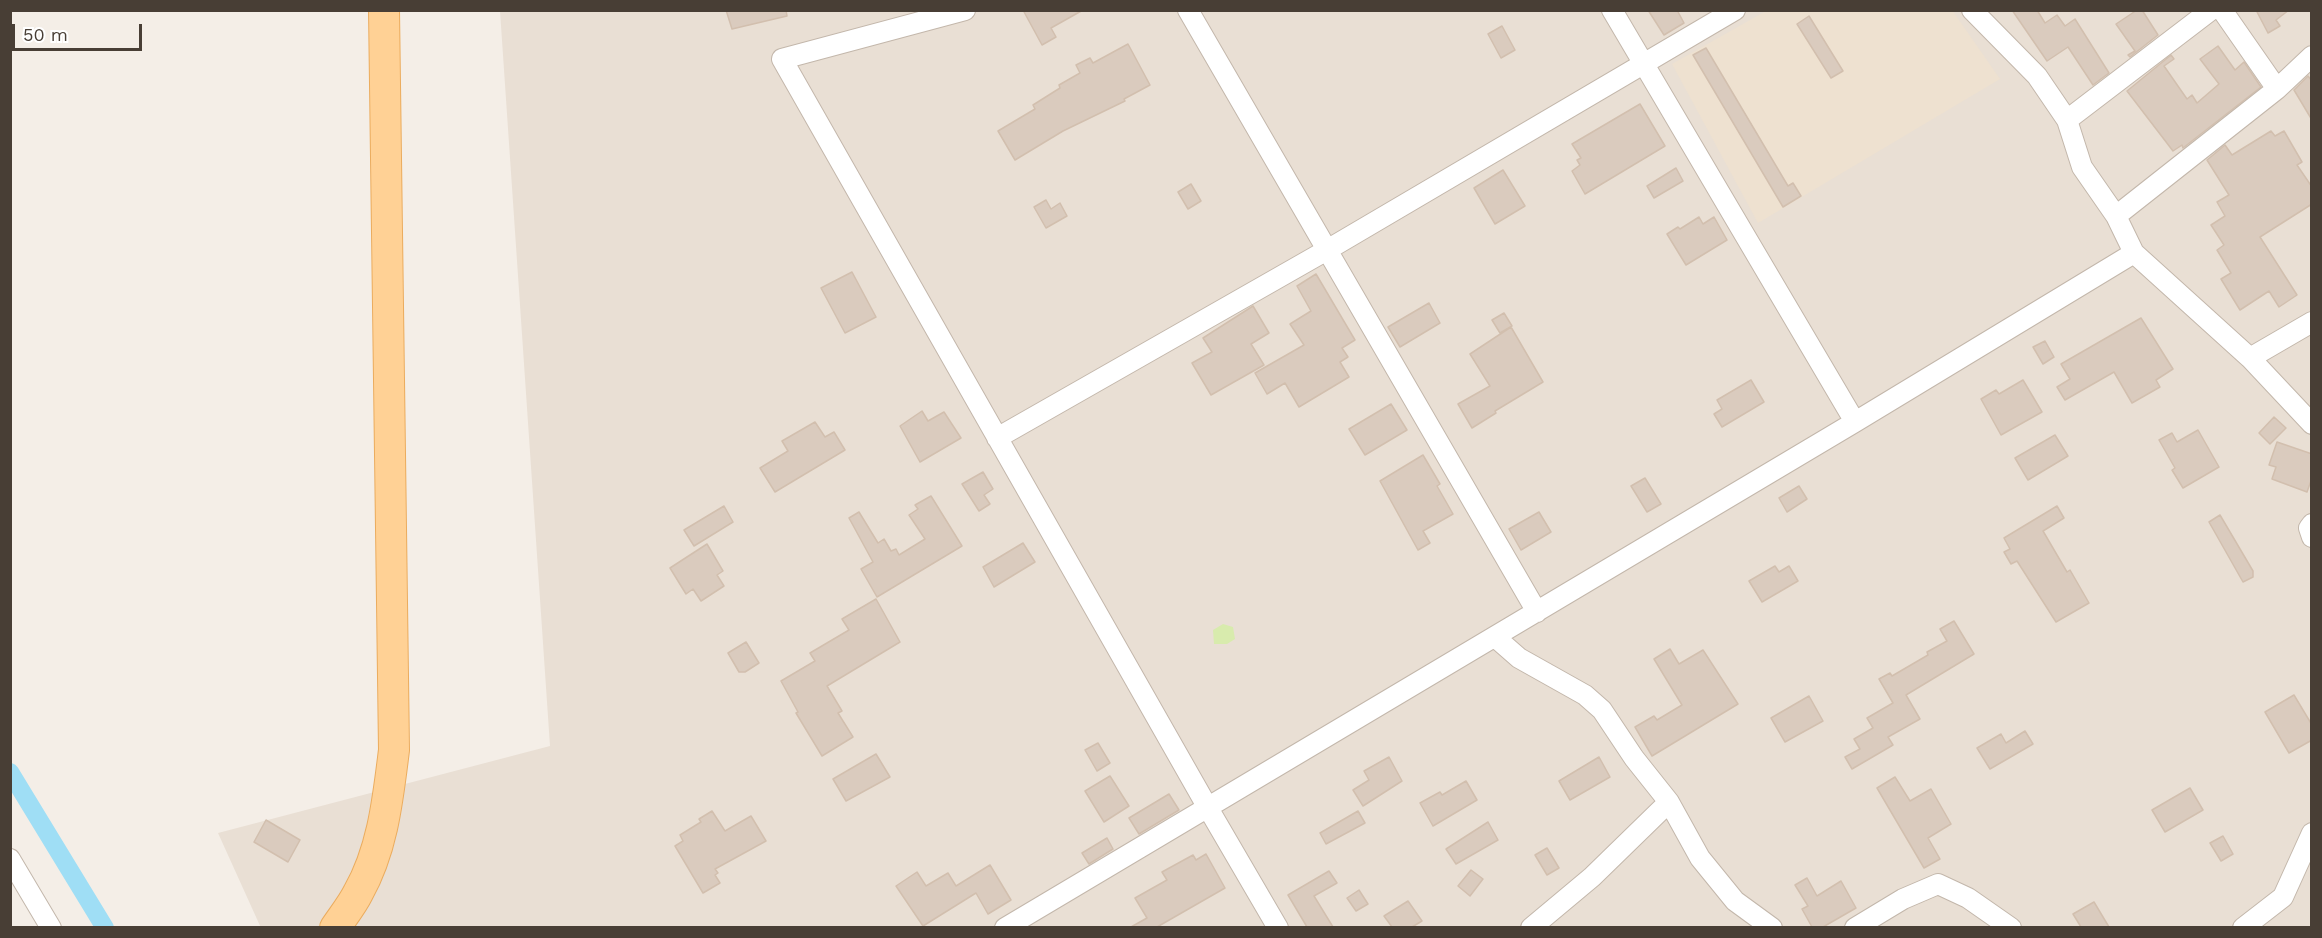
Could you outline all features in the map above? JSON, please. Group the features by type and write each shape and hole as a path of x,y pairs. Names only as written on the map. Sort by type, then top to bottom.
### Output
{"main road":[{"path":"335,927 359,892 377,847 387,812 394,750 384,10"}],"street":[{"path":"965,10 782,59 1278,927"},
{"path":"1188,10 1537,612"},
{"path":"1612,10 1855,422"},
{"path":"997,438 1327,250 1735,10"},
{"path":"1972,10 2037,76 2067,120 2082,167 2116,216 2134,253 2250,358 2312,424"},
{"path":"2067,120 2211,10"},
{"path":"2222,10 2277,89"},
{"path":"2116,216 2277,89 2312,56"},
{"path":"1005,927 1537,612 2134,253"},
{"path":"2250,358 2312,322"},
{"path":"2312,525 2309,528 2312,537"},
{"path":"1495,637 1519,658 1585,695 1602,710 1634,758 1669,802 1700,858 1735,901 1762,924"},
{"path":"1531,927 1592,877 1669,802"},
{"path":"2243,927 2283,897 2312,832"},
{"path":"10,860 51,927"},
{"path":"1855,927 1903,899 1938,884 1968,898 2011,927"}],"shaded area":[{"path":"1952,10 2000,79 1758,223 1672,64 1766,11"},
{"path":"500,11 2311,11 2311,927 261,928 218,833 550,746"}],"green space":[{"path":"1223,624 1233,627 1235,639 1227,644 1214,644 1213,630"}],"building":[{"path":"726,10 786,10 787,16 732,29"},
{"path":"1023,10 1083,10 1051,28 1056,37 1042,45"},
{"path":"1648,10 1677,10 1684,23 1664,35"},
{"path":"2012,10 2037,10 2045,23 2057,15 2065,26 2075,19 2109,73 2093,85 2068,47 2047,61"},
{"path":"2137,10 2142,10 2158,35 2130,57 2128,55 2135,51 2116,24"},
{"path":"2256,10 2289,10 2276,20 2280,26 2268,33"},
{"path":"1809,16 1843,71 1831,78 1797,24"},
{"path":"1502,26 1515,50 1501,58 1488,34"},
{"path":"1128,44 1150,85 1124,99 1125,101 1063,131 1015,160 998,131 1035,109 1033,105 1060,88 1059,85 1080,73 1076,65 1090,58 1093,63"},
{"path":"2218,46 2235,70 2244,62 2261,87 2183,148 2182,145 2173,151 2127,91 2171,55 2174,59 2164,66 2187,99 2192,95 2197,103 2219,84 2200,59"},
{"path":"1706,48 1788,186 1793,183 1801,196 1783,207 1693,55"},
{"path":"2308,76 2312,81 2312,120 2294,90"},
{"path":"1640,104 1665,146 1585,194 1572,171 1580,165 1577,160 1581,158 1572,144"},
{"path":"2271,131 2275,136 2284,131 2302,162 2297,165 2312,187 2312,204 2260,237 2297,295 2279,307 2269,291 2240,310 2221,279 2231,273 2217,250 2224,245 2211,225 2225,216 2217,202 2229,195 2207,160 2225,145 2232,155"},
{"path":"1676,168 1683,181 1654,198 1647,186"},
{"path":"1503,170 1525,206 1495,224 1474,188"},
{"path":"1191,184 1201,201 1188,209 1178,192"},
{"path":"1046,200 1051,209 1060,203 1067,216 1046,228 1034,207"},
{"path":"1699,217 1703,224 1714,217 1727,240 1686,265 1667,234"},
{"path":"852,272 876,317 845,333 821,288"},
{"path":"1316,274 1355,340 1342,348 1348,357 1340,362 1349,377 1299,407 1285,383 1267,394 1255,373 1304,345 1290,324 1311,311 1297,286"},
{"path":"1429,303 1440,323 1400,347 1388,327"},
{"path":"1253,306 1269,333 1251,344 1264,365 1211,395 1192,363 1212,352 1203,338"},
{"path":"1504,313 1512,326 1500,333 1492,320"},
{"path":"2141,318 2173,369 2156,380 2160,387 2132,403 2114,372 2065,400 2057,387 2070,379 2061,364"},
{"path":"1511,327 1543,382 1472,428 1458,404 1490,386 1470,354"},
{"path":"2045,341 2054,357 2043,364 2033,347"},
{"path":"1751,380 1764,402 1722,427 1714,414 1722,409 1717,400"},
{"path":"2023,380 2042,412 2001,435 1981,399 1996,390 1999,394"},
{"path":"1391,404 1407,430 1365,455 1349,429"},
{"path":"922,411 928,421 944,412 961,438 920,462 900,426"},
{"path":"2274,417 2286,428 2270,444 2259,433"},
{"path":"815,422 825,437 834,432 845,450 775,492 760,468 788,451 782,441"},
{"path":"2198,430 2219,467 2183,488 2159,440 2172,433 2177,442"},
{"path":"2055,435 2068,456 2028,480 2015,458"},
{"path":"2277,442 2312,454 2312,478 2307,492 2272,479 2276,467 2269,465"},
{"path":"1423,455 1440,484 1437,486 1453,514 1423,531 1430,543 1418,550 1380,481"},
{"path":"983,472 993,489 984,495 990,504 979,511 962,484"},
{"path":"1645,478 1661,504 1647,512 1631,486"},
{"path":"1799,486 1807,499 1787,512 1779,498"},
{"path":"931,496 962,546 877,597 861,569 873,562 849,518 859,512 878,543 884,539 891,551 896,549 899,555 925,539 909,515 918,509 915,505"},
{"path":"724,506 733,522 694,546 684,530"},
{"path":"2057,506 2064,518 2043,531 2067,572 2070,570 2089,603 2056,622 2017,561 2011,564 2004,552 2010,549 2004,538"},
{"path":"1539,512 1551,532 1521,550 1509,529"},
{"path":"2220,515 2253,571 2253,577 2243,582 2209,522"},
{"path":"1023,543 1035,562 994,587 983,567"},
{"path":"707,544 723,571 717,575 724,586 701,601 693,589 686,594 670,568"},
{"path":"1775,566 1779,572 1789,566 1798,581 1762,602 1749,581"},
{"path":"876,599 900,642 827,686 842,711 838,713 853,737 822,756 796,713 798,712 781,681 815,661 810,653 849,630 842,619"},
{"path":"1954,621 1974,654 1906,695 1920,719 1888,737 1893,745 1852,769 1845,757 1860,749 1854,739 1873,728 1867,718 1893,703 1879,679 1890,673 1892,676 1947,641 1940,629"},
{"path":"746,642 759,663 745,672 739,672 728,653"},
{"path":"1670,649 1679,664 1703,650 1738,704 1652,756 1635,727 1654,716 1657,720 1682,705 1654,659"},
{"path":"2294,695 2312,725 2312,740 2289,753 2265,712"},
{"path":"1809,696 1823,721 1785,742 1771,718"},
{"path":"2025,731 2033,744 1990,769 1977,748 2001,734 2006,743"},
{"path":"1098,743 1110,763 1097,771 1085,750"},
{"path":"876,754 890,777 846,801 833,779"},
{"path":"1389,757 1402,781 1363,806 1353,790 1369,780 1364,771"},
{"path":"1599,757 1610,777 1570,800 1559,781"},
{"path":"1110,776 1129,806 1104,822 1085,791"},
{"path":"1895,777 1910,801 1931,789 1951,824 1928,838 1940,859 1924,868 1877,788"},
{"path":"1466,781 1477,800 1433,826 1420,803 1440,792 1442,795"},
{"path":"2190,788 2203,810 2165,832 2152,810"},
{"path":"1169,794 1179,810 1139,834 1129,818"},
{"path":"712,811 725,831 751,816 766,841 715,869 718,873 715,875 720,883 703,893 675,846 683,841 680,835 701,822 699,819"},
{"path":"1358,811 1365,823 1326,844 1320,833"},
{"path":"266,820 300,840 288,862 254,842"},
{"path":"1488,822 1498,840 1456,864 1446,849"},
{"path":"2223,836 2233,854 2221,861 2210,843"},
{"path":"1107,838 1113,849 1089,864 1082,853"},
{"path":"1547,848 1559,868 1547,875 1535,855"},
{"path":"1206,854 1225,888 1157,927 1131,927 1147,918 1135,898 1167,880 1162,872 1193,855 1196,860"},
{"path":"990,865 1011,900 988,914 976,893 923,926 896,886 917,872 926,886 948,873 956,886"},
{"path":"1471,870 1483,879 1470,896 1458,886"},
{"path":"1329,871 1337,883 1314,896 1333,927 1307,927 1288,895"},
{"path":"1807,878 1817,896 1841,881 1856,908 1823,927 1812,927 1802,909 1808,906 1795,885"},
{"path":"1359,890 1368,904 1356,911 1347,898"},
{"path":"1408,901 1422,921 1412,927 1392,927 1384,916"},
{"path":"2094,902 2109,927 2081,927 2073,914"}],"waterway":[{"path":"10,772 105,928"}]}
